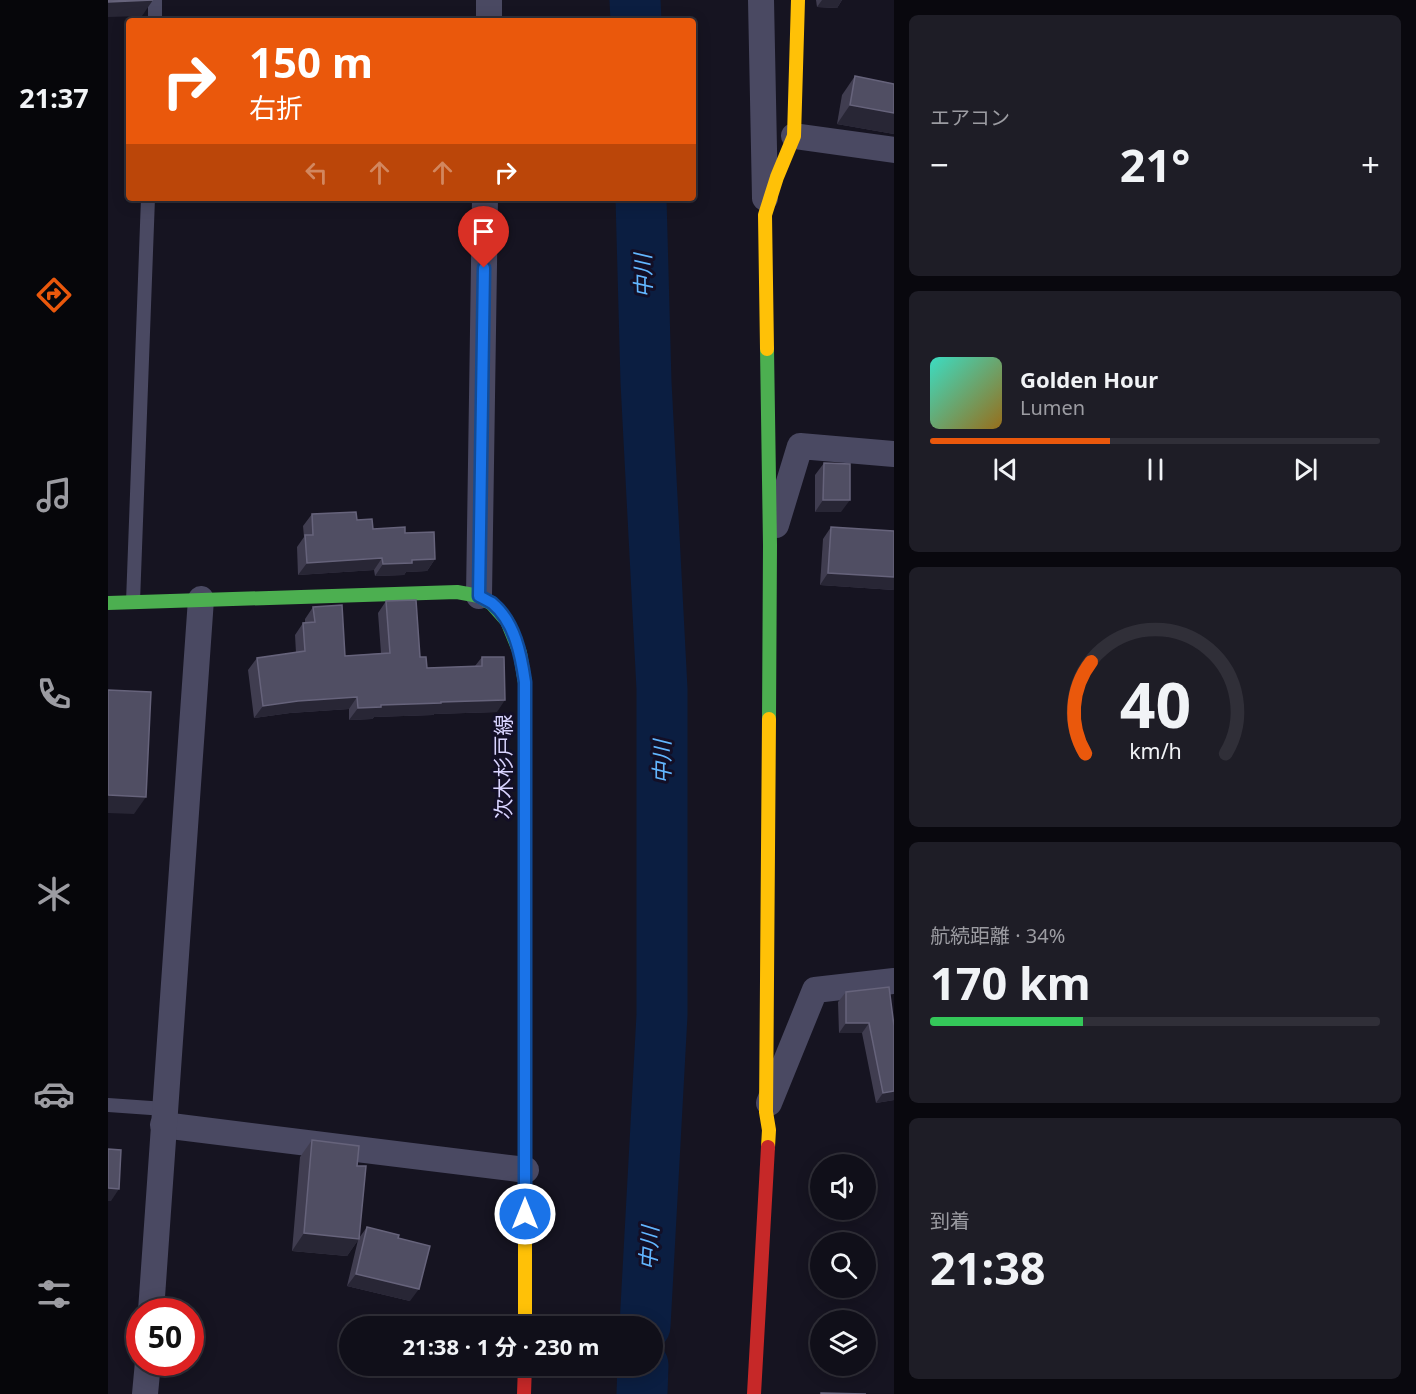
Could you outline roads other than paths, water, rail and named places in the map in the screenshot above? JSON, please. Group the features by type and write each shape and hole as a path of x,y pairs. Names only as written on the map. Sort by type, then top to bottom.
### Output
{"street":[{"path":"489,0 489,18"},
{"path":"754,1394 769,1130 766,1112 770,545 761,0"},
{"path":"765,215 777,177 794,136 798,0"},
{"path":"794,136 894,150"},
{"path":"108,603 457,592 479,596 485,201"},
{"path":"770,545 800,446 894,454"},
{"name":"次木杉戸線","path":"479,596 492,604 507,621 520,652 525,682 525,1316"},
{"path":"152,1298 201,599"},
{"path":"766,1112 815,990 894,981"},
{"path":"164,1117 526,1170"},
{"path":"146,1394 147,1376"},
{"path":"524,1394 525,1376"}],"lane":[{"path":"155,0 155,18"},
{"path":"132,602 148,201"},
{"path":"108,1105 164,1117"}],"waterway":[{"name":"中川","path":"635,0 636,18"},
{"name":"中川","path":"641,201 646,382 662,689 662,1015 646,1316"},
{"name":"中川","path":"642,1394 643,1376"}]}
